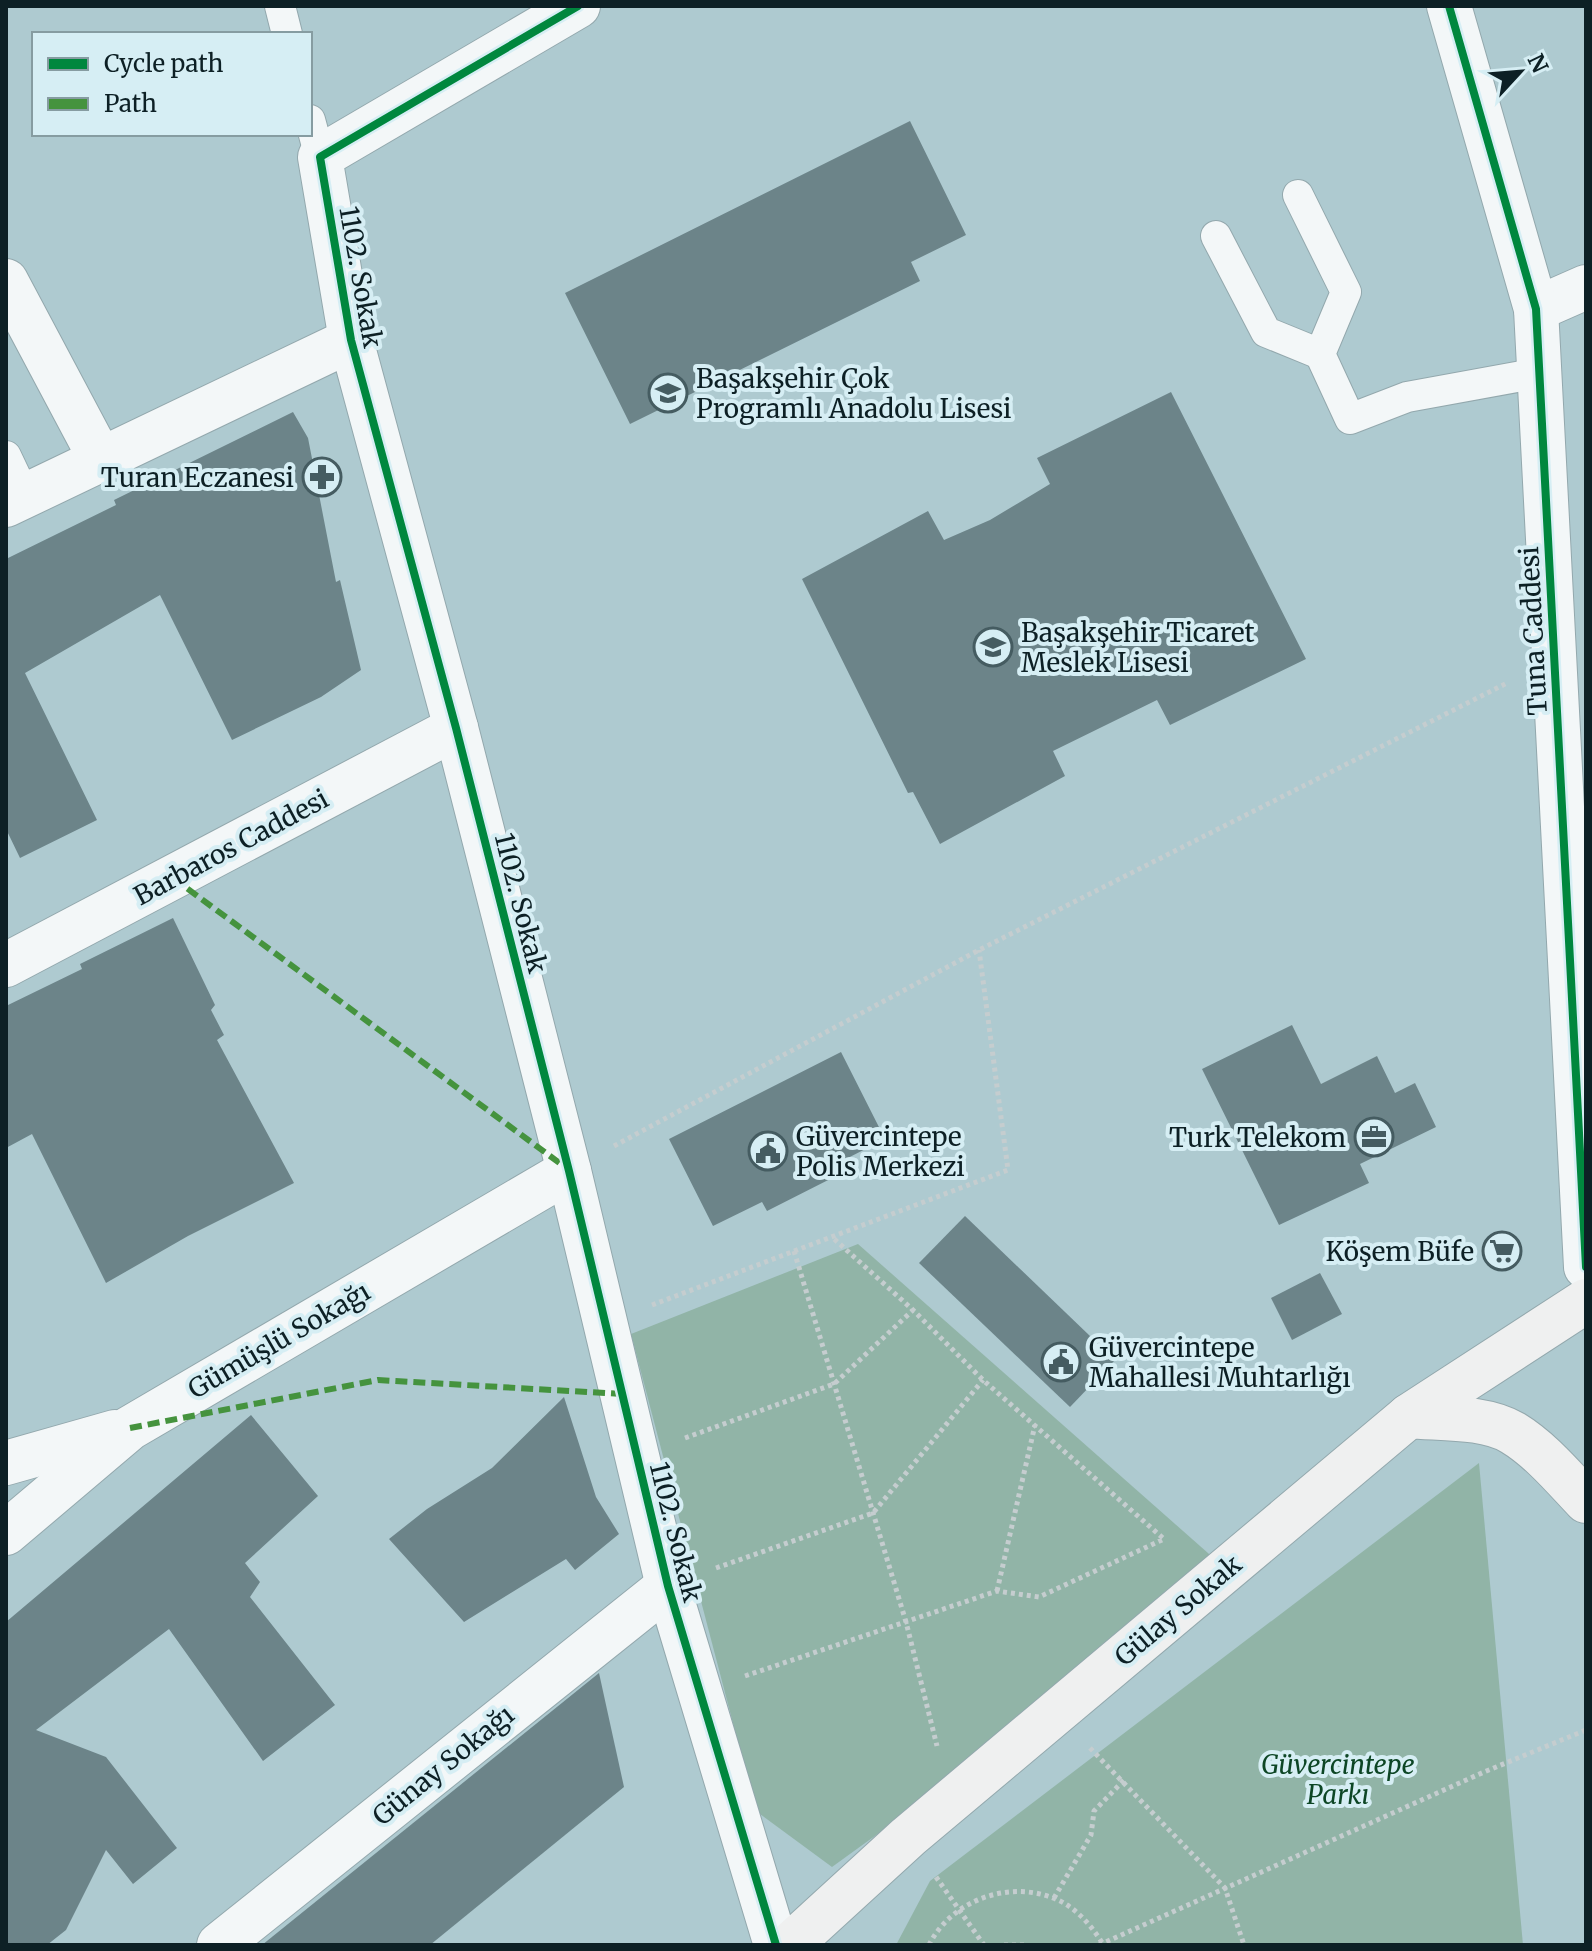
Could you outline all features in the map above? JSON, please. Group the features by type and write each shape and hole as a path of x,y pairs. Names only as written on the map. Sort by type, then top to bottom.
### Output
{"main road":[{"name":"Gülay Sokak","path":"790,1945 908,1837 1409,1416 1586,1301"},
{"path":"1409,1416 1477,1422 1512,1432 1586,1501"}],"street":[{"name":"1102. Sokak","path":"578,6 315,138 351,340 456,728 569,1171 668,1586 776,1945"},
{"name":"Tuna Caddesi","path":"1449,6 1536,309 1554,659 1576,879 1586,1267"},
{"path":"6,281 100,458"},
{"path":"1536,309 1586,287"},
{"name":"1102. Sokak","path":"16,500 351,340"},
{"name":"Barbaros Caddesi","path":"6,965 456,728"},
{"name":"Gümüşlü Sokağı","path":"6,1533 130,1428 569,1171"},
{"path":"6,1463 130,1428"},
{"name":"Günay Sokağı","path":"219,1945 668,1586"}],"lane":[{"path":"280,6 286,32"},
{"path":"1298,195 1346,292 1320,354"},
{"path":"1216,236 1266,332 1320,354 1350,419 1407,397 1539,373"},
{"path":"6,456 16,500"}],"path":[{"path":"569,1171 979,950 1554,659"},
{"path":"605,1323 1008,1170 979,950"},
{"path":"698,1692 997,1591 1039,1597 1164,1539 983,1380 913,1310 832,1237"},
{"path":"794,1251 906,1622 951,1801"},
{"path":"636,1456 834,1384 913,1310"},
{"path":"668,1586 873,1513 983,1380"},
{"path":"997,1591 1035,1425"},
{"path":"1054,1714 1124,1780 1225,1888 1244,1945"},
{"path":"929,1945 935,1933 959,1909 988,1895 1010,1892 1054,1898 1082,1916 1102,1944 1484,1772 1586,1730"},
{"path":"1054,1898 1091,1835 1094,1811 1124,1780"},
{"path":"908,1837 984,1945"},
{"path":"1004,1945 1026,1945"}],"green space":[{"path":"858,1244 1234,1576 832,1867 756,1811 631,1334"},
{"name":"Güvercintepe Parkı","path":"1479,1463 1523,1945 896,1945 930,1881"}],"building":[{"path":"910,121 966,235 911,262 920,281 630,424 565,293"},
{"path":"1171,392 1306,659 1170,725 1157,700 1053,751 1065,776 940,844 913,792 908,793 802,579 928,511 944,540 990,520 1050,484 1037,458"},
{"path":"293,412 308,438 336,582 340,580 361,670 321,697 232,740 160,595 25,673 97,820 20,858 6,829 6,559 116,505 114,500"},
{"path":"173,918 215,1005 211,1010 224,1035 217,1040 294,1183 188,1236 106,1283 32,1134 6,1148 6,1006 82,969 80,964"},
{"path":"1292,1025 1321,1084 1377,1056 1395,1093 1415,1083 1436,1127 1360,1164 1369,1183 1279,1225 1202,1069"},
{"name":"Güvercintepe Polis Merkezi","path":"841,1052 885,1139 838,1163 842,1173 767,1211 762,1202 713,1226 669,1139"},
{"path":"965,1216 1115,1360 1070,1407 919,1263"},
{"path":"1320,1273 1342,1314 1292,1340 1271,1298"},
{"path":"564,1397 596,1497 619,1534 575,1570 566,1559 464,1622 389,1539 427,1509 492,1468"},
{"path":"251,1415 318,1496 245,1563 260,1582 250,1597 335,1705 263,1761 169,1629 36,1730 106,1757 177,1848 133,1884 106,1850 66,1930 47,1945 6,1945 6,1622"},
{"path":"599,1673 624,1787 430,1945 262,1945"}],"marked path":[{"path":"173,878 569,1170"},
{"path":"130,1428 378,1380 622,1394"}],"cycle path":[{"path":"578,6 320,157 351,340 456,728 569,1171 668,1586 776,1945"},
{"path":"1449,6 1536,309 1586,1267"}],"place":[{"name":"Başakşehir Çok Programlı Anadolu Lisesi","path":"668,393"},
{"name":"Turan Eczanesi","path":"322,477"},
{"name":"Başakşehir Ticaret Meslek Lisesi","path":"993,647"},
{"name":"Turk Telekom","path":"1374,1137"},
{"name":"Güvercintepe Polis Merkezi","path":"768,1151"},
{"name":"Köşem Büfe","path":"1502,1251"},
{"name":"Güvercintepe Mahallesi Muhtarlığı","path":"1061,1362"}]}
